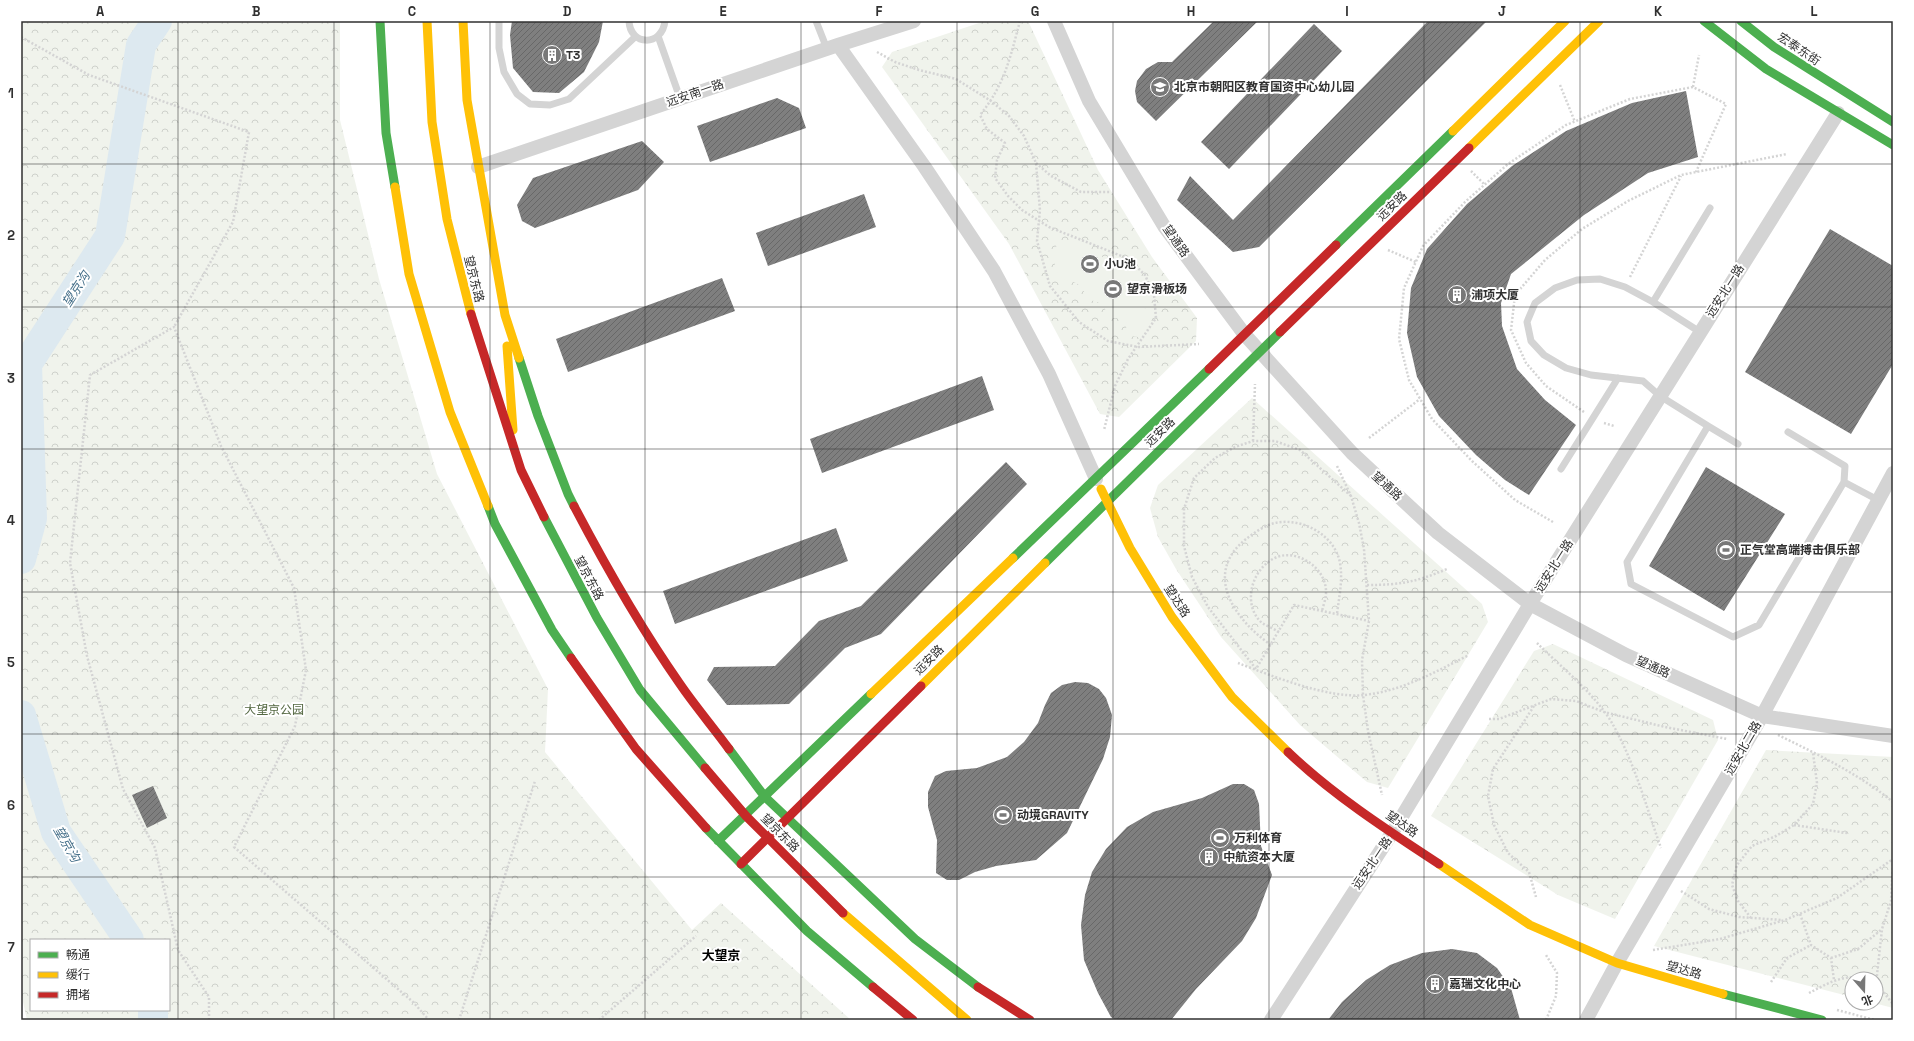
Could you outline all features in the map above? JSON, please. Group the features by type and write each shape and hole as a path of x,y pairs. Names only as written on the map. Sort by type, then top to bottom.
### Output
{"street":[{"path":"380,21 386,133 409,274 450,412 492,517 552,630 636,749 718,841 807,931 913,1020"},
{"name":"望京东路","path":"427,21 432,122 447,219 468,305 521,470 560,551 596,618 640,690 746,816 848,918 967,1020"},
{"path":"464,21 466,100 505,315 515,450"},
{"name":"远安南一路","path":"478,167 832,47 914,21"},
{"name":"望通路","path":"1054,21 1089,101 1164,226 1245,334 1352,453 1432,528 1530,604 1626,655 1762,716 1893,736"},
{"name":"远安路","path":"718,841 746,816 1096,480 1565,21"},
{"name":"远安路","path":"741,864 1107,501 1599,21"},
{"path":"1704,21 1766,69 1893,145"},
{"name":"宏泰东街","path":"1741,21 1774,47 1893,122"},
{"path":"832,47 924,166 994,271 1049,374 1096,480"},
{"name":"远安北一路","path":"1271,1020 1392,833 1530,604 1838,113"},
{"path":"505,315 538,416 566,487 600,555 638,620 680,684 765,797 786,818 915,939 972,984 1030,1020"},
{"name":"远安北二路","path":"1586,1020 1617,963 1762,716 1893,473"},
{"name":"望达路","path":"1096,480 1130,548 1172,616 1232,697 1306,769 1392,833 1530,925 1617,963 1765,1006 1822,1020"}],"lane":[{"path":"499,21 499,48 504,72 517,94 530,104 550,105 569,99 635,37"},
{"path":"629,21 631,32 635,37 647,40 658,36 662,32 665,21"},
{"path":"816,21 832,47"},
{"path":"658,36 680,98"},
{"path":"1653,302 1710,208"},
{"path":"1700,332 1653,302 1625,288 1600,279 1577,280 1555,288 1535,303 1526,322 1531,341 1550,358 1566,368 1584,374 1643,381 1660,396 1738,444"},
{"path":"1562,469 1618,378"},
{"path":"1708,426 1627,562 1631,584 1733,637 1759,625 1844,482 1846,466 1788,432"},
{"path":"1844,482 1878,500"}],"path":[{"path":"1020,21 1006,72 991,101 980,115 987,129 1005,143 997,160 995,178 1008,196 1022,210 1039,219 1049,227 1129,259 1145,275 1154,296 1156,318 1128,359 1115,386 1104,430"},
{"path":"21,37 89,75 249,132 233,222 174,327 90,375 70,563 87,656 123,789 155,848 178,950 209,997 210,1020"},
{"path":"877,52 895,62 913,68 956,78 991,101 1009,116 1020,131 1036,163 1040,210 1037,241 1050,286 1079,322 1108,341 1138,346 1199,344"},
{"path":"1693,87 1699,55"},
{"path":"1558,82 1575,122"},
{"path":"1552,522 1515,500 1472,462 1432,419 1409,380 1399,339 1404,288 1423,246 1464,202 1508,164 1566,125 1630,99 1693,87 1726,104 1696,172"},
{"path":"1614,426 1593,419 1546,386 1526,363 1511,330 1515,295 1545,260 1582,228 1628,201 1681,175 1787,154"},
{"path":"1036,163 1051,176 1081,192 1112,192"},
{"path":"1469,170 1484,185"},
{"path":"1625,288 1681,175"},
{"path":"1388,250 1416,262"},
{"path":"174,327 221,446 294,588 306,670 295,726 234,847 315,919 414,1002 429,1020"},
{"path":"1253,441 1255,384"},
{"path":"1369,438 1420,399"},
{"path":"1256,670 1208,607 1192,577 1184,546 1184,509 1194,478 1215,458 1235,447 1253,441 1275,441 1300,450 1351,496"},
{"path":"1337,466 1351,496 1359,523 1364,549 1369,621 1362,660 1363,695 1368,731 1382,795"},
{"path":"1271,644 1243,621 1232,606 1226,587 1226,566 1234,548 1254,532 1275,523 1296,523 1320,531 1332,543 1340,562 1341,582 1337,614"},
{"path":"1279,632 1262,623 1254,611 1251,596 1252,582 1261,567 1277,557 1297,556 1312,563 1322,577 1326,592 1322,611"},
{"path":"1367,585 1398,585 1424,578 1447,569"},
{"path":"1256,670 1294,606 1369,621"},
{"path":"1537,643 1593,698 1612,722 1624,748 1661,848"},
{"path":"1238,662 1282,680 1336,693 1363,695 1415,682 1469,655"},
{"path":"1489,719 1499,719 1551,699 1576,700 1604,712 1665,727 1727,739"},
{"path":"1534,706 1493,769 1488,796 1494,825 1508,853 1529,872 1536,897"},
{"path":"1778,735 1813,752 1882,793 1893,802"},
{"path":"1751,918 1738,901 1732,886 1737,865 1752,846 1776,836 1794,825 1813,804 1817,783 1813,752"},
{"path":"459,1020 536,781"},
{"path":"1794,825 1847,833"},
{"path":"1877,971 1882,929 1892,900 1893,860"},
{"path":"1653,950 1720,939 1800,914 1837,898 1893,860"},
{"path":"1682,891 1709,909 1739,917 1784,920"},
{"path":"1800,914 1812,945 1831,958 1834,980"},
{"path":"1831,958 1858,949 1882,929"},
{"path":"599,1020 696,936"},
{"path":"1771,982 1787,958 1812,945"},
{"path":"1546,955 1557,973 1556,996 1546,1020"},
{"path":"1809,993 1834,980 1844,978"},
{"path":"1884,993 1893,1004"}],"green space":[{"name":"大望京公园","path":"21,21 340,21 340,120 379,279 437,474 548,689 545,752 692,930 721,903 851,1020 27,1020 21,993"},
{"path":"985,21 1025,21 1029,23 1098,170 1152,257 1197,318 1196,341 1119,417 1100,414 1009,244 882,67 892,52"},
{"name":"望京滑板场","path":"1061,241 1077,242 1088,247 1104,258 1126,269 1142,282 1143,290 1140,307 1152,310 1150,330 1145,338 1131,336 1126,330 1127,316 1125,313 1120,318 1110,317 1101,304 1087,299 1078,284 1063,278 1060,275 1055,265 1054,254 1055,249"},
{"path":"1252,398 1482,604 1488,622 1388,788 1367,782 1300,725 1221,637 1176,569 1158,537 1150,508 1158,485"},
{"path":"1553,644 1713,720 1718,740 1615,919 1558,895 1431,816 1534,651"},
{"path":"1766,750 1893,757 1893,1008 1884,1006 1884,971 1844,971 1844,995 1654,946"}],"building":[{"name":"T3","path":"512,21 603,21 599,42 584,72 559,93 533,92 513,68 510,35"},
{"path":"1214,21 1258,21 1156,121 1137,102 1135,91 1137,81 1146,69 1158,62 1172,62"},
{"path":"1428,21 1487,21 1259,247 1233,252 1177,200 1190,176 1233,220"},
{"path":"1314,24 1342,51 1229,169 1201,142"},
{"name":"浦项大厦","path":"1686,91 1698,157 1648,173 1584,215 1511,274 1501,303 1502,326 1517,369 1545,400 1576,425 1529,495 1505,480 1476,455 1439,416 1417,377 1407,333 1411,288 1427,249 1467,204 1512,166 1566,131 1632,103"},
{"path":"777,98 799,108 806,128 710,162 697,126"},
{"path":"642,141 664,162 638,190 535,228 522,221 517,205 533,178"},
{"path":"864,194 876,227 768,266 756,233"},
{"path":"1830,229 1893,266 1893,364 1851,434 1745,372"},
{"path":"722,278 735,311 568,372 556,339"},
{"path":"982,376 994,410 822,473 810,439"},
{"path":"1006,462 1027,484 881,634 845,648 789,704 727,705 707,680 714,667 775,666 819,621 861,606"},
{"path":"1706,467 1785,514 1724,611 1649,566"},
{"path":"836,528 848,561 675,624 663,591"},
{"path":"1075,682 1088,683 1099,689 1106,698 1112,715 1110,737 1103,759 1067,833 1036,860 996,866 975,872 959,880 947,880 936,873 937,840 928,807 928,792 935,776 946,771 977,768 1007,757 1024,742 1038,723 1051,693 1062,685"},
{"path":"1233,784 1244,784 1254,790 1259,804 1261,846 1272,875 1256,918 1242,941 1196,989 1171,1020 1116,1020 1111,1017 1098,993 1084,960 1081,925 1085,895 1092,872 1106,849 1127,827 1153,812 1202,798"},
{"path":"153,786 167,818 147,828 132,795"},
{"name":"嘉瑞文化中心","path":"1452,949 1477,953 1497,968 1511,988 1520,1020 1328,1020 1342,1002 1366,980 1390,965 1422,953"}],"waterway":[{"name":"望京沟","path":"21,559 32,518 27,364 110,236 141,45 157,21"},
{"name":"望京沟","path":"21,715 56,832 128,939"},
{"name":"望京沟","path":"153,1011 153,1020"}],"traffic: fast":[{"path":"380,21 386,133 395,187"},
{"path":"1704,21 1766,69 1893,145"},
{"path":"1741,21 1774,47 1893,122"},
{"path":"1336,245 1453,131"},
{"path":"1045,563 1280,332"},
{"path":"519,358 538,416 574,506"},
{"path":"1013,558 1209,369"},
{"path":"488,506 495,524 552,630 571,658"},
{"path":"544,517 597,618 640,690 705,768"},
{"path":"718,841 871,694"},
{"path":"729,749 765,797 915,939 978,987"},
{"path":"706,828 807,931 873,987"},
{"path":"1723,994 1822,1020"}],"traffic: slow":[{"path":"427,21 432,122 447,219 471,314"},
{"path":"463,21 467,100 505,315 519,358"},
{"path":"1453,131 1565,21"},
{"path":"1469,148 1599,21"},
{"path":"395,187 409,274 450,412 488,506"},
{"path":"507,346 513,430"},
{"path":"1101,489 1130,548 1172,617 1232,697 1288,752"},
{"path":"871,694 1013,558"},
{"path":"921,686 1045,563"},
{"path":"1439,864 1530,925 1617,963 1723,994"},
{"path":"843,913 967,1020"}],"traffic: jam":[{"path":"1280,332 1469,148"},
{"path":"1209,369 1336,245"},
{"path":"471,314 521,470 544,517"},
{"path":"574,506 611,574 651,641 686,692 729,749"},
{"path":"571,658 636,749 706,828"},
{"path":"741,864 921,686"},
{"path":"1288,752 1323,783 1380,825 1439,864"},
{"path":"705,768 746,816 843,913"},
{"path":"873,987 913,1020"},
{"path":"978,987 1030,1020"}],"place":[{"name":"T3","path":"552,55"},
{"name":"北京市朝阳区教育国资中心幼儿园","path":"1160,87"},
{"name":"小U池","path":"1090,264"},
{"name":"望京滑板场","path":"1113,289"},
{"name":"浦项大厦","path":"1457,295"},
{"name":"正气堂高端搏击俱乐部","path":"1726,550"},
{"name":"动境GRAVITY","path":"1003,815"},
{"name":"万利体育","path":"1220,838"},
{"name":"中航资本大厦","path":"1209,857"},
{"name":"嘉瑞文化中心","path":"1435,984"}],"district":[{"name":"大望京","path":"721,955"}]}
